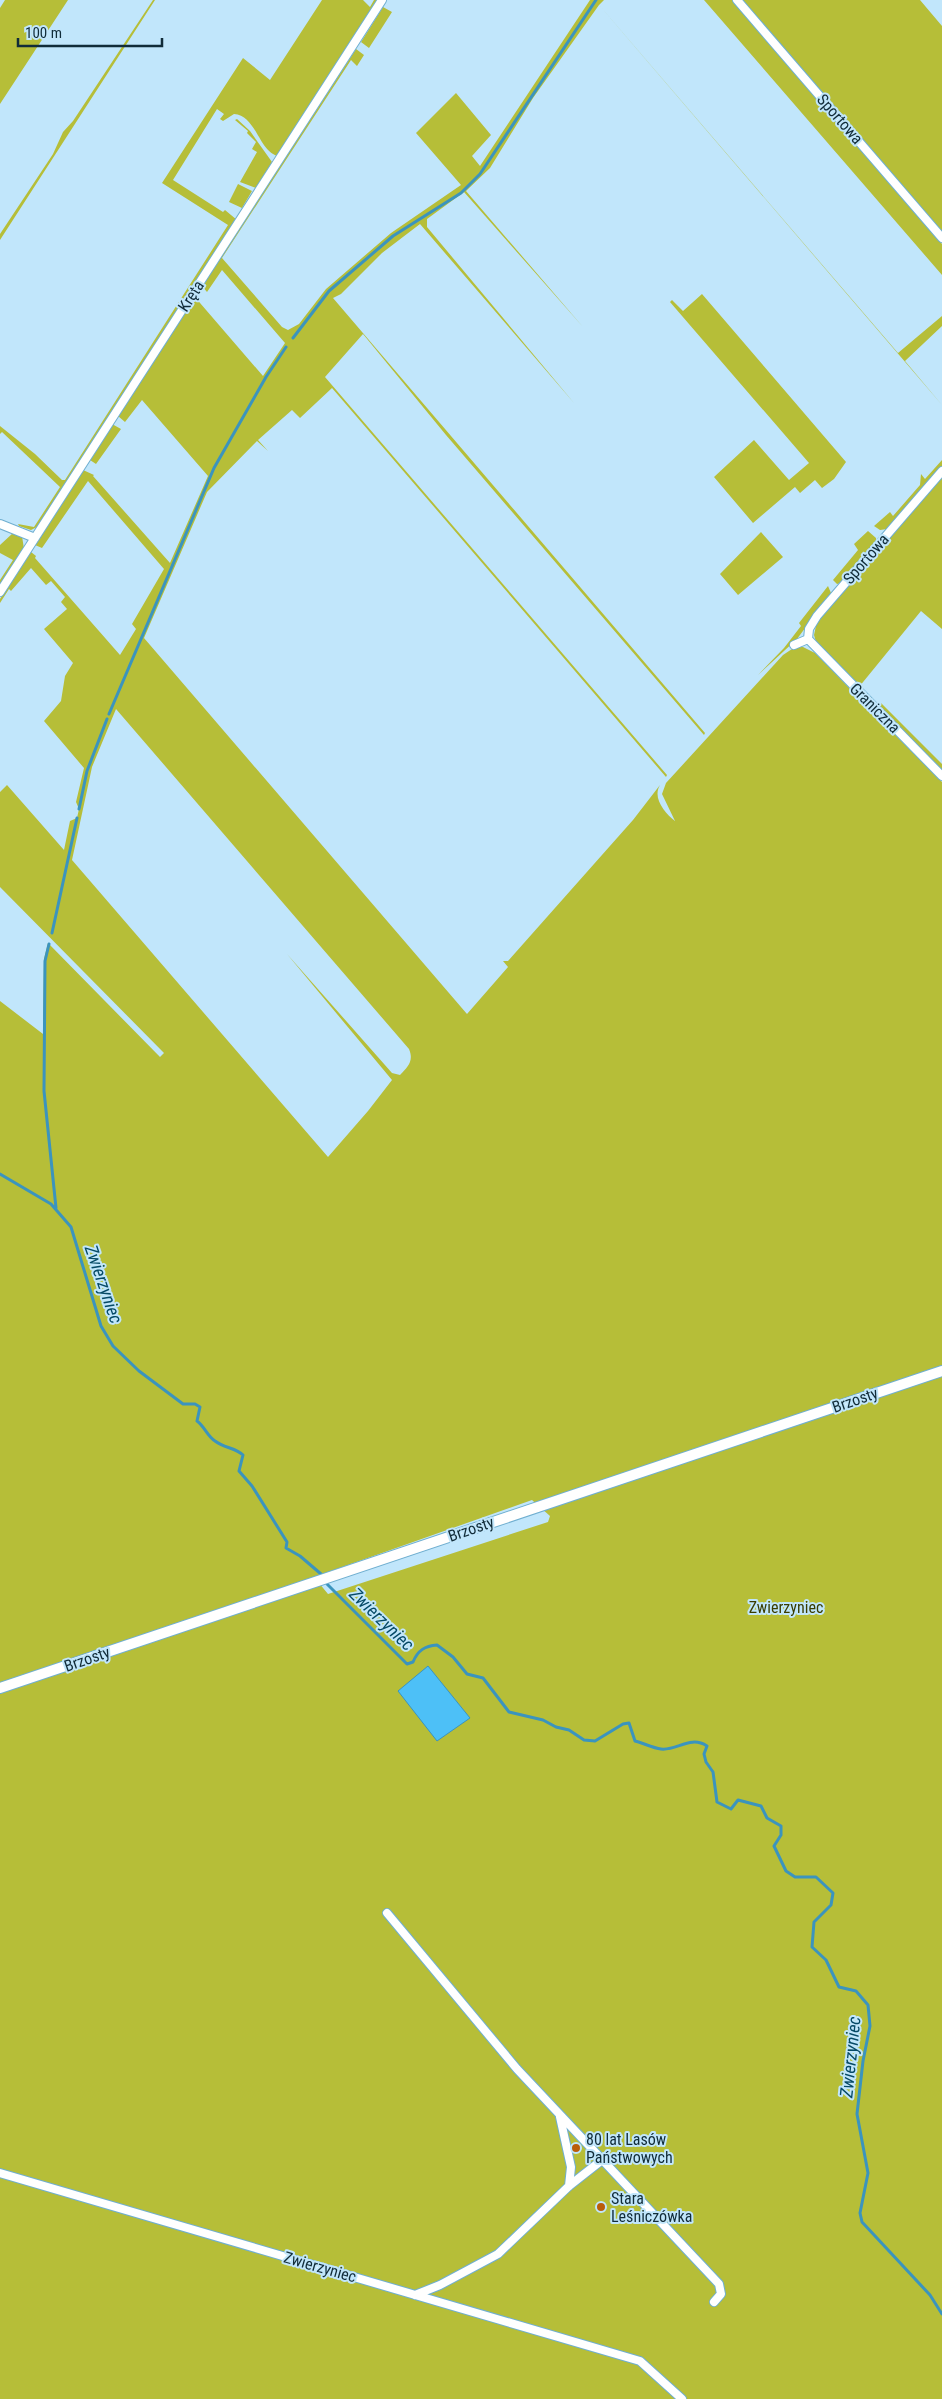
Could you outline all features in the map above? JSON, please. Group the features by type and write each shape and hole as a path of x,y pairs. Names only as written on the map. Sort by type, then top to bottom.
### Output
{"street":[{"name":"Kręta","path":"0,592 382,0"},
{"name":"Sportowa","path":"737,0 942,238"},
{"name":"Sportowa","path":"808,639 809,629 817,616 942,471"},
{"path":"0,524 35,538"},
{"path":"794,645 808,639"},
{"name":"Graniczna","path":"808,639 942,776"},
{"name":"Brzosty","path":"0,1688 942,1371"},
{"path":"387,1913 487,2035 560,2117 719,2284 721,2294 714,2302"},
{"path":"560,2117 571,2167 570,2186"},
{"path":"416,2295 440,2285 498,2254 570,2186 602,2160"},
{"name":"Zwierzyniec","path":"0,2173 640,2361 682,2399"}],"green space":[{"path":"5,0 68,0 0,104 0,8"},
{"path":"153,0 155,0 0,240 0,234 53,154 63,132 73,121"},
{"path":"322,0 363,0 370,7 374,0 379,0 278,156 266,148 247,120 234,114 223,121 220,119 224,114 217,109 173,180 223,212 225,210 237,220 39,526 31,530 19,526 18,524 34,527 60,487 2,432 0,434 0,426 35,454 62,480 65,480 228,225 162,183 243,58 270,80"},
{"path":"590,0 604,0 533,98 490,168 466,191 583,327 464,192 427,219 427,227 574,403 420,224 382,253 341,294 333,298 705,733 704,735 446,435 363,334 325,377 667,775 666,777 332,388 300,418 292,410 258,440 268,451 257,441 207,492 144,638 467,1014 508,967 503,961 508,961 633,820 660,785 658,795 661,805 675,821 662,794 666,783 783,655 795,647 803,647 815,653 942,782 942,2399 0,2399 0,1001 43,1034 44,959 48,943 160,1057 164,1053 0,887 0,792 7,785 64,850 70,821 77,818 79,809 76,802 84,768 44,721 61,701 65,676 73,663 44,629 67,609 61,602 65,597 51,581 46,585 31,568 11,591 9,589 0,603 0,599 31,552 120,655 136,629 132,624 164,569 88,481 42,548 35,545 83,470 94,475 170,563 208,476 142,400 125,422 118,416 194,296 263,376 285,343 222,270 207,292 202,286 356,49 364,55 357,66 351,60 222,258 282,327 288,330 299,324 326,289 391,233 461,185 416,133 456,93 491,135 472,156 480,166","holes":["116,709 409,1049 411,1057 408,1066 400,1075 392,1073 287,954 392,1080 328,1157 72,860 92,767","532,1500 550,1516 548,1522 328,1594 314,1577"]},
{"path":"704,0 733,0 942,244 942,275"},
{"path":"742,0 920,0 942,26 942,232"},
{"path":"599,5 898,353 942,316 942,326 905,361 942,405"},
{"path":"383,7 392,12 369,48 361,42"},
{"path":"237,119 250,131 272,162 256,188 240,182 257,152 252,149 256,142 247,133 248,131 235,120"},
{"path":"238,184 252,191 242,208 229,202"},
{"path":"702,294 846,462 834,479 822,488 815,480 800,493 795,487 753,523 714,477 754,440 789,480 809,463 670,302 672,300 683,311"},
{"path":"112,424 121,429 96,464 90,460"},
{"path":"942,460 942,466 887,529 880,530 874,526 890,512 893,516 920,485 921,474 925,479"},
{"path":"942,477 942,629 921,611 859,687 816,642 814,635 817,621"},
{"path":"868,531 876,538 876,542 841,583 837,584 833,580 858,550 854,544"},
{"path":"761,532 783,557 738,595 720,574"},
{"path":"13,533 22,536 24,549 0,586 0,580 13,560 0,553 0,545"},
{"path":"828,586 831,593 797,639 758,675 784,648 801,626 799,623"},
{"path":"881,703 942,764 942,771 879,707"}],"water":[{"path":"428,1666 470,1718 437,1741 398,1691"}],"waterway":[{"path":"293,338 329,291 393,236 461,193 480,174 596,0"},
{"path":"109,714 214,468 266,377 286,347"},
{"path":"79,809 87,771 107,719"},
{"path":"52,933 77,818"},
{"path":"49,944 45,961 44,1091 56,1208"},
{"name":"Zwierzyniec","path":"0,1174 51,1204 71,1227 101,1326 113,1346 139,1371 183,1404 195,1404 200,1407 197,1421 210,1437 243,1455 239,1471 252,1486 287,1542 286,1548 300,1556 321,1574"},
{"name":"Zwierzyniec","path":"327,1584 407,1664 413,1662 422,1649 437,1645 453,1657 467,1674 483,1678 509,1712 543,1720 556,1727 569,1730 584,1740 595,1741 623,1724 629,1723 635,1741 655,1748 667,1749 695,1742 707,1746 704,1754 706,1762 713,1772 717,1802 731,1809 738,1800 761,1806 767,1818 781,1826 781,1835 774,1846 786,1871 795,1877 816,1877 833,1893 831,1905 814,1922 812,1947 826,1960 839,1987 856,1991 868,2005 870,2026 863,2061 857,2114 868,2173 860,2213 862,2222 930,2295 942,2314"}],"place":[{"name":"80 lat Lasów Państwowych","path":"576,2148"},
{"name":"Stara Leśniczówka","path":"601,2207"}]}
